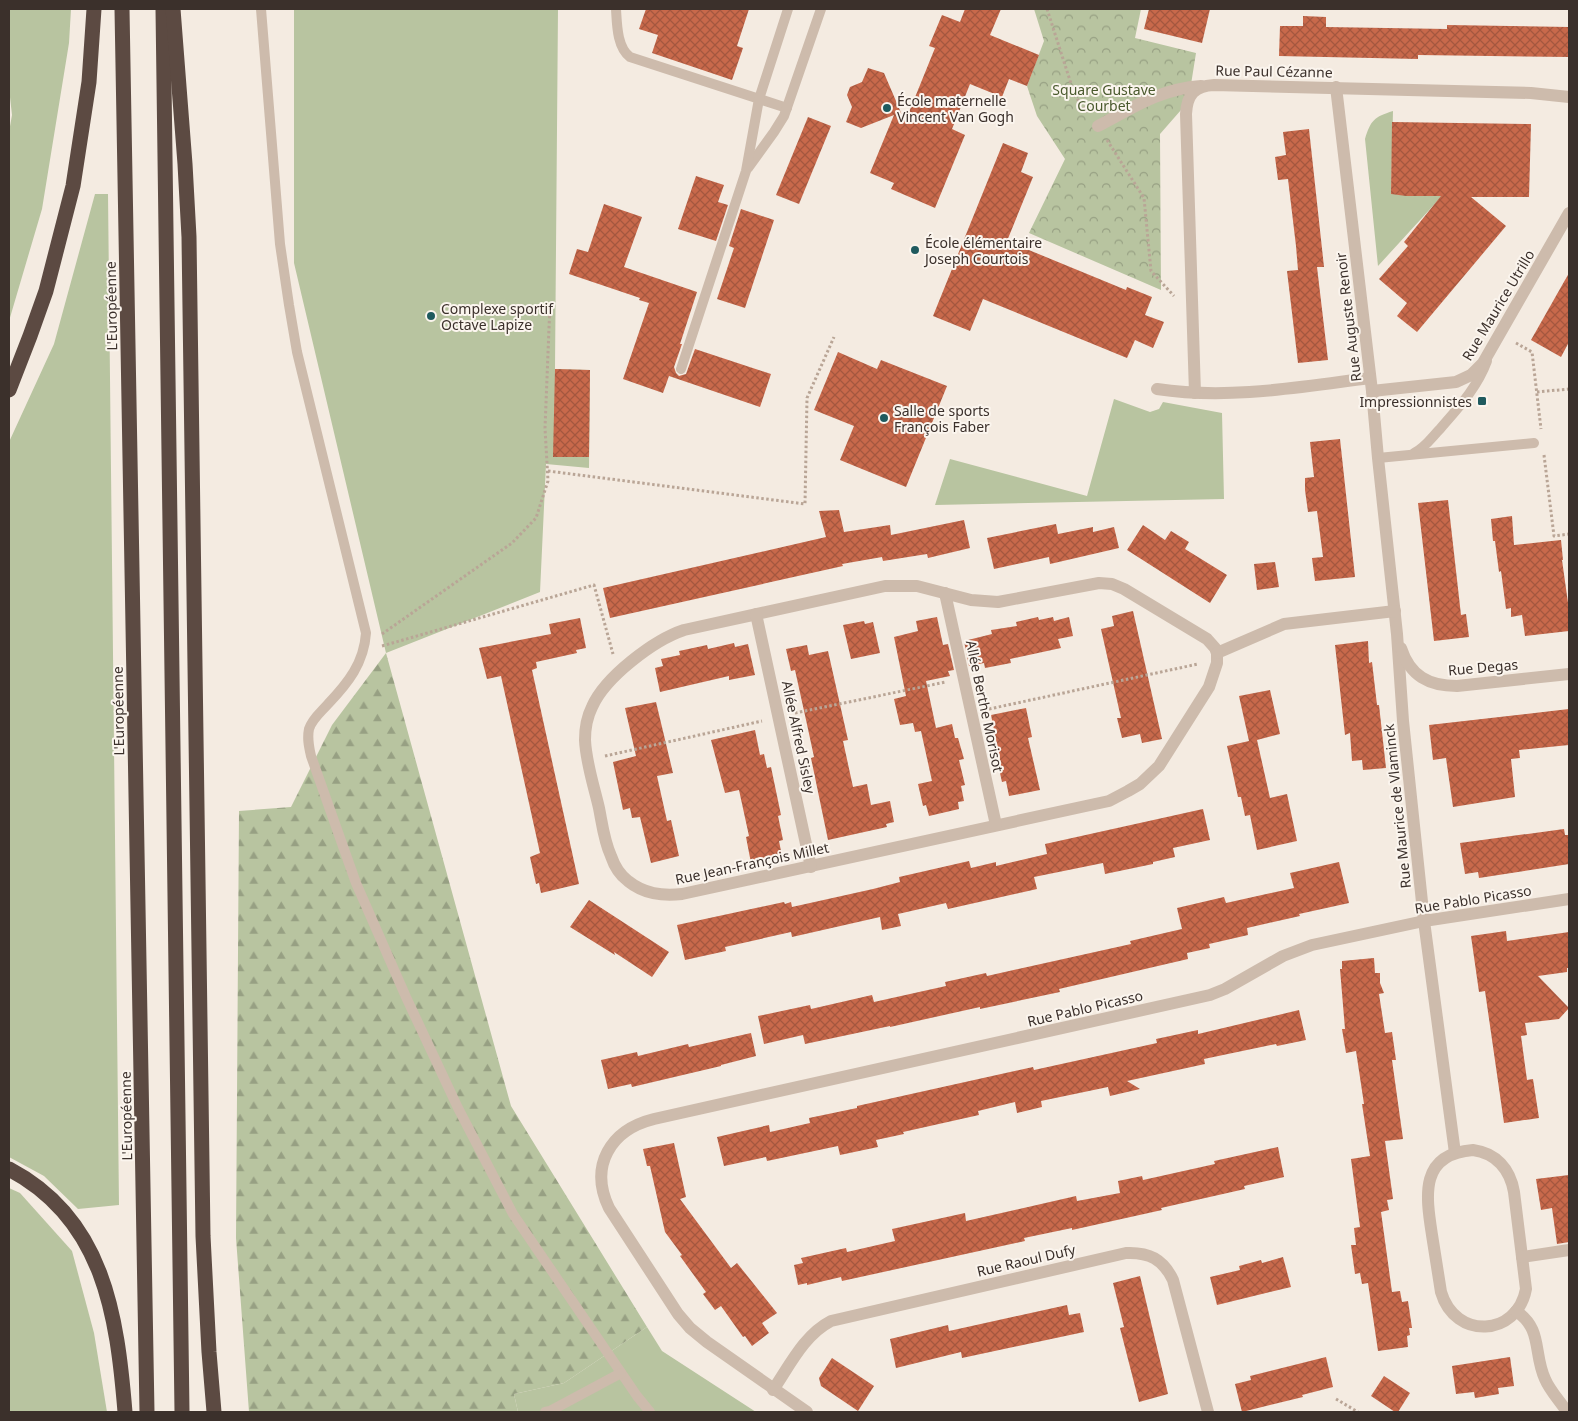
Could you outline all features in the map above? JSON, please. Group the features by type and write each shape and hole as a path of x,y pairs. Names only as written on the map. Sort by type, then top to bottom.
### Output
{"highway":[{"path":"9,390 46,291 71,193 89,82 94,9"},
{"name":"L'Européenne","path":"122,9 147,1412"},
{"path":"162,9 182,1412"},
{"path":"173,9 186,164 189,236 203,1212 208,1337 214,1412"},
{"path":"9,1169 47,1195 64,1212 79,1231 94,1258 106,1291 116,1335 125,1412"}],"street":[{"path":"1098,126 1165,92 1184,87 1206,86"},
{"name":"Rue Paul Cézanne","path":"1194,393 1186,114 1189,97 1199,88 1206,86 1336,87 1531,93 1569,97"},
{"name":"Rue Auguste Renoir","path":"1336,87 1372,391 1397,634"},
{"name":"Rue Maurice Utrillo","path":"1372,391 1446,384 1463,380 1477,370 1492,348 1569,213"},
{"path":"1157,389 1229,394 1370,378"},
{"name":"Rue Jean-François Millet","path":"1112,584 1130,592 1202,636 1211,644 1217,656 1216,668 1209,687 1159,766 1140,784 1109,801 682,894 664,895 645,891 628,881 621,874 610,856 588,760 585,738 586,727 592,706 604,689 646,649 674,633 885,586 916,586 945,593 971,600 1008,602 1082,585 1112,584"},
{"name":"Allée Berthe Morisot","path":"945,593 996,825"},
{"path":"1217,656 1284,624 1395,611"},
{"name":"Allée Alfred Sisley","path":"756,614 811,867"},
{"name":"Rue Degas","path":"1397,634 1403,654 1411,668 1421,678 1438,685 1456,686 1569,674"},
{"name":"Rue Maurice de Vlaminck","path":"1397,634 1403,720 1424,921 1455,1153"},
{"name":"Rue Pablo Picasso","path":"773,1390 697,1335 678,1314 609,1208 602,1190 602,1170 604,1159 609,1149 622,1133 642,1122 1196,998 1226,989 1267,965 1312,945 1424,921 1569,899"},
{"path":"1473,1150 1484,1152 1497,1160 1506,1170 1510,1176 1514,1192 1522,1257 1526,1289 1524,1300 1507,1320 1495,1325 1476,1326 1458,1319 1443,1299 1427,1202 1428,1187 1434,1170 1446,1159 1455,1153 1473,1150"},
{"path":"1522,1257 1569,1250"},
{"name":"Rue Raoul Dufy","path":"773,1390 809,1339 816,1331 831,1321 1126,1253 1134,1253 1156,1259 1167,1268 1173,1280 1208,1412"},
{"path":"1516,1311 1531,1325 1544,1377 1567,1412"},
{"path":"773,1390 807,1412"}],"lane":[{"path":"261,9 280,244 289,306 297,352 366,633 364,651 354,674 315,717 309,729 308,742 352,874 406,997 458,1108 513,1214 650,1412"},
{"path":"616,9 620,43 626,54 630,57 787,108"},
{"path":"681,369 746,171 759,99 788,9"},
{"path":"746,171 774,132 787,108 821,9"},
{"path":"1408,455 1424,446 1464,400 1478,380 1492,348"},
{"path":"1378,458 1534,442"},
{"path":"545,1412 622,1373"}],"path":[{"path":"1047,9 1075,96 1098,126 1144,198 1151,271 1192,315"},
{"path":"364,651 379,636 455,581 512,543 536,518 548,481 545,428 550,303"},
{"path":"548,471 805,504 807,398 834,337"},
{"path":"1537,392 1569,388"},
{"path":"364,651 594,585 613,654 621,671"},
{"path":"972,713 1217,656"},
{"path":"588,760 964,678"},
{"path":"1336,1399 1358,1412"}],"green space":[{"path":"9,9 71,9 69,43 42,209 9,321 9,132 12,115 9,88"},
{"name":"Complexe sportif Octave Lapize","path":"294,9 558,9 555,369 590,370 589,468 546,464 540,592 386,653 294,263"},
{"name":"Square Gustave Courbet","path":"1034,9 1141,9 1135,38 1196,53 1189,97 1181,110 1160,134 1161,290 1029,233 1065,159 1037,116 1027,86 1044,41"},
{"path":"1393,111 1391,194 1442,196 1378,266 1365,139 1371,123 1377,117"},
{"path":"95,194 108,194 119,1205 78,1209 44,1176 9,1157 9,442 54,344"},
{"path":"1114,399 1150,412 1159,409 1163,402 1222,413 1224,499 935,505 950,459 1087,496"},
{"path":"386,653 511,1106 647,1327 564,1383 514,1394 518,1412 249,1412 236,1238 239,811 291,807 332,725"},
{"path":"9,1188 20,1193 72,1251 94,1333 107,1412 9,1412"},
{"path":"647,1327 662,1351 756,1412 518,1412 514,1394 564,1383"}],"building":[{"path":"646,9 749,9 737,46 743,48 732,80 652,53 658,35 639,29"},
{"path":"965,9 1001,9 990,35 1039,55 1027,86 1009,79 1002,97 970,84 952,129 965,135 935,208 891,189 894,183 870,173 894,115 861,128 846,122 852,107 847,95 850,87 862,82 868,68 884,73 905,122 935,48 929,46 942,15 960,22"},
{"path":"1149,9 1210,9 1202,43 1144,29"},
{"path":"1303,16 1326,17 1326,27 1447,29 1447,25 1569,27 1569,57 1418,55 1418,59 1279,56 1280,26 1303,26"},
{"path":"808,117 831,126 799,204 776,195"},
{"path":"1392,122 1531,124 1529,197 1471,197 1506,226 1417,332 1397,316 1407,303 1379,279 1408,246 1404,242 1441,196 1391,194"},
{"path":"1309,129 1324,267 1317,267 1328,360 1298,363 1287,271 1298,270 1296,246 1288,179 1278,180 1275,157 1286,155 1283,132"},
{"path":"1003,143 1028,153 1021,172 1033,177 1007,241 1126,290 1127,287 1152,297 1145,315 1164,322 1153,348 1135,340 1127,358 983,299 970,331 933,316"},
{"path":"696,176 724,185 718,202 728,205 716,241 678,229"},
{"path":"604,204 642,217 624,267 697,292 674,367 676,373 679,376 686,374 695,349 771,374 760,407 669,376 663,393 623,379 649,303 639,300 640,298 569,274 577,249 588,252"},
{"path":"741,209 774,220 745,308 717,299 734,248 729,246"},
{"path":"1569,273 1569,342 1561,357 1531,340"},
{"name":"Salle de sports François Faber","path":"838,352 877,369 881,360 947,386 906,487 840,460 854,426 814,410"},
{"path":"555,369 590,370 589,457 553,457"},
{"path":"1340,439 1355,577 1315,581 1312,558 1323,557 1317,511 1308,512 1305,490 1305,478 1314,477 1310,442"},
{"path":"1448,500 1461,615 1466,614 1469,637 1434,641 1418,503"},
{"path":"839,510 844,532 890,525 891,535 964,520 970,548 928,558 927,554 883,561 882,557 842,564 843,566 610,618 603,588 826,537 819,511"},
{"path":"1512,516 1514,545 1561,540 1569,610 1569,631 1525,636 1522,615 1511,617 1511,608 1506,609 1501,571 1499,572 1495,541 1493,541 1491,519"},
{"path":"1056,524 1058,534 1093,527 1093,532 1114,527 1119,548 1050,564 1049,557 994,569 987,538"},
{"path":"1143,525 1165,540 1171,531 1189,542 1185,549 1227,575 1210,603 1127,550"},
{"path":"1275,562 1279,587 1257,590 1254,564"},
{"path":"1133,611 1162,739 1142,743 1140,734 1122,738 1117,718 1121,718 1101,629 1114,626 1112,616"},
{"path":"937,617 943,645 948,644 954,670 948,671 950,676 926,681 936,728 952,724 955,738 958,738 964,759 959,760 965,785 961,786 964,801 958,802 959,809 929,816 926,805 923,806 918,784 932,781 921,731 915,732 913,723 900,725 894,699 906,696 894,637 918,631 916,621"},
{"path":"1038,617 1039,620 1053,617 1054,621 1069,617 1073,636 1058,639 1061,648 1010,659 1011,663 985,668 984,663 969,666 964,641 992,634 991,630 1017,626 1016,622"},
{"path":"580,618 586,648 576,650 577,653 536,662 537,668 532,670 579,884 541,893 539,883 536,884 530,857 540,853 501,676 487,679 479,648 551,634 549,624"},
{"path":"864,621 865,624 873,622 880,653 851,659 843,625"},
{"path":"1368,641 1369,663 1372,662 1386,768 1363,770 1362,760 1352,761 1350,733 1345,735 1335,645"},
{"path":"734,643 735,647 748,644 755,675 729,680 729,676 660,692 655,668 663,666 661,659 680,655 679,651 707,645 708,649"},
{"path":"807,645 809,655 828,651 848,740 843,741 853,787 867,784 871,805 890,801 894,822 886,824 887,827 828,840 811,758 814,757 808,729 795,670 791,671 786,649"},
{"path":"1270,690 1280,734 1257,740 1270,798 1287,794 1297,841 1257,850 1250,815 1245,816 1241,797 1238,797 1227,746 1249,741 1239,696"},
{"path":"656,702 673,773 657,776 667,821 671,820 679,856 651,863 640,817 632,818 630,808 623,810 613,762 636,756 625,708"},
{"path":"1026,708 1032,737 1028,738 1040,790 1009,796 1006,781 1002,782 997,760 1000,759 991,715"},
{"path":"1569,709 1569,745 1519,750 1520,758 1511,759 1515,797 1453,807 1446,758 1433,760 1429,725"},
{"path":"755,730 760,755 764,754 767,768 771,767 781,815 778,816 783,840 779,841 782,856 751,863 746,837 749,836 739,790 725,793 711,740"},
{"path":"1203,809 1210,840 1173,848 1175,857 1153,862 1153,864 1105,874 1103,863 1034,877 1037,889 948,909 946,903 898,914 901,926 882,930 880,917 792,937 791,932 725,947 726,951 685,960 677,925 784,902 785,904 791,902 792,907 900,882 899,877 969,861 971,868 996,862 996,866 1047,854 1045,844"},
{"path":"1564,829 1565,835 1569,835 1569,864 1479,878 1478,872 1465,874 1460,843"},
{"path":"1339,862 1349,903 1247,928 1248,935 1209,944 1210,948 1187,953 1188,959 1059,989 1060,992 980,1009 980,1007 805,1044 803,1035 764,1044 758,1016 810,1005 811,1009 872,995 874,1002 946,986 945,982 986,973 987,976 1131,944 1130,941 1182,929 1177,908 1224,897 1226,903 1294,888 1290,873"},
{"path":"589,900 669,952 652,977 614,952 615,955 570,927"},
{"path":"1506,931 1507,941 1569,932 1569,968 1567,968 1567,972 1538,976 1569,1008 1559,1019 1525,1023 1527,1035 1521,1036 1527,1080 1533,1079 1539,1118 1504,1123 1485,991 1479,992 1471,936"},
{"path":"1374,958 1375,973 1380,973 1380,983 1384,993 1379,994 1385,1033 1392,1032 1396,1060 1392,1060 1403,1139 1385,1141 1393,1199 1387,1200 1389,1210 1381,1212 1392,1292 1400,1291 1402,1302 1408,1301 1412,1328 1409,1328 1410,1335 1407,1336 1408,1347 1378,1351 1368,1283 1362,1284 1360,1273 1355,1274 1351,1245 1356,1245 1354,1228 1360,1227 1351,1159 1370,1156 1356,1051 1346,1053 1342,1029 1345,1029 1340,969 1342,969 1342,961"},
{"path":"1299,1010 1306,1040 1277,1046 1276,1044 1204,1059 1205,1064 1127,1081 1140,1089 1110,1096 1108,1087 1041,1101 1042,1107 1017,1113 1015,1102 978,1111 979,1115 876,1140 878,1147 840,1155 838,1146 767,1161 766,1157 724,1166 717,1137 769,1125 770,1132 810,1123 809,1118 857,1108 857,1106 1033,1067 1034,1070 1157,1043 1156,1039 1198,1030 1198,1034"},
{"path":"751,1033 756,1056 632,1087 631,1084 608,1089 601,1060 637,1052 638,1056 688,1044 689,1047"},
{"path":"674,1143 686,1197 680,1199 731,1268 737,1263 777,1313 762,1323 769,1333 752,1346 745,1336 743,1337 721,1306 715,1310 703,1294 706,1292 665,1232 650,1166 647,1166 643,1149"},
{"path":"1278,1147 1284,1177 1244,1186 1245,1189 1161,1208 1162,1210 1072,1230 1072,1228 1024,1238 1025,1241 842,1281 841,1277 807,1285 807,1283 798,1285 794,1265 803,1263 801,1258 846,1248 847,1252 895,1241 892,1229 965,1213 966,1221 1076,1196 1077,1201 1120,1193 1118,1181 1142,1176 1143,1180 1215,1164 1214,1161"},
{"path":"1569,1175 1569,1242 1557,1244 1552,1208 1541,1210 1536,1179"},
{"path":"1283,1257 1291,1287 1217,1305 1210,1277 1240,1270 1239,1266 1261,1260 1262,1263"},
{"path":"1140,1276 1168,1394 1139,1402 1120,1328 1124,1327 1113,1283"},
{"path":"1067,1305 1069,1315 1080,1313 1084,1332 962,1358 961,1352 896,1368 890,1339 948,1325 949,1331"},
{"path":"1326,1357 1333,1387 1302,1395 1303,1397 1242,1412 1235,1384 1251,1380 1250,1376"},
{"path":"1510,1357 1514,1386 1498,1388 1499,1394 1475,1398 1474,1392 1456,1394 1452,1366"},
{"path":"832,1358 874,1386 858,1411 821,1386 819,1378"},
{"path":"1384,1376 1410,1393 1398,1412 1395,1412 1371,1396"}],"place":[{"name":"École maternelle Vincent Van Gogh","path":"887,108"},
{"name":"École élémentaire Joseph Courtois","path":"915,250"},
{"name":"Complexe sportif Octave Lapize","path":"431,316"},
{"name":"Impressionnistes","path":"1482,401"},
{"name":"Salle de sports François Faber","path":"884,418"}]}
